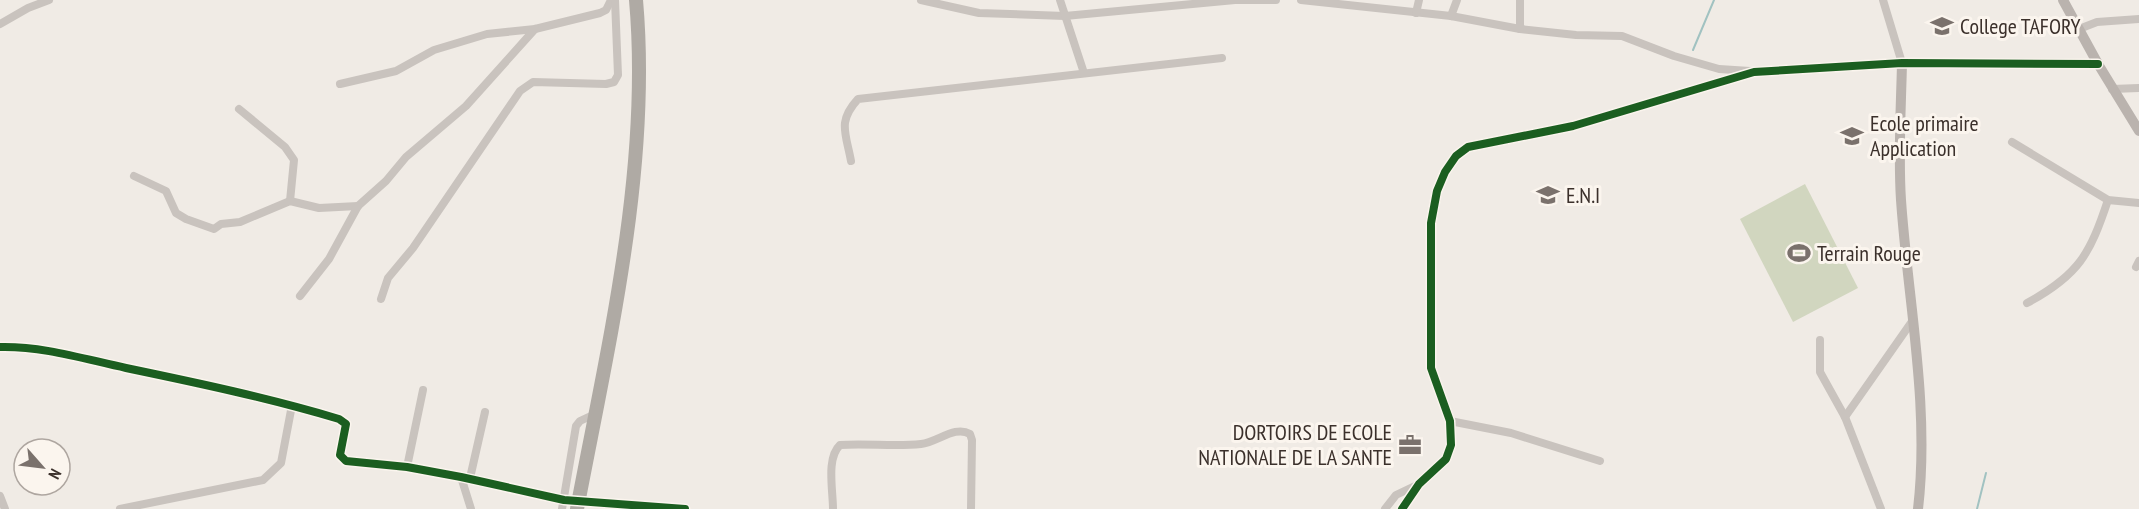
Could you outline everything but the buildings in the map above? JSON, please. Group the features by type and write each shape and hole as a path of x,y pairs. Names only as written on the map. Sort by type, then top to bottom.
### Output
{"highway":[{"path":"573,503 595,414 628,229 639,98 636,0"}],"street":[{"path":"0,24 27,4 49,0"},
{"path":"606,9 613,0"},
{"path":"381,299 388,278 413,248 520,91 533,82 606,84 614,82 618,75 613,0"},
{"path":"921,0 956,4 979,13 1065,16 1178,2 1276,0"},
{"path":"1060,0 1084,73"},
{"path":"1301,0 1451,16 1520,29 1576,35 1622,36 1674,56 1719,69 1754,72 1902,63 2098,64"},
{"path":"1416,13 1419,0"},
{"path":"1451,16 1457,0"},
{"path":"1520,0 1520,29"},
{"path":"1883,0 1902,63 1901,198 1922,414 1921,483 1918,509"},
{"path":"2063,0 2112,89 2139,131"},
{"path":"340,84 396,71 434,50 487,34 535,29 606,9 615,12"},
{"path":"2079,29 2097,22 2139,19"},
{"path":"300,296 329,260 358,206 386,181 406,157 466,106 535,29"},
{"path":"851,162 844,121 847,111 858,99 1222,58"},
{"path":"1402,509 1419,484 1446,459 1451,445 1450,421 1431,368 1431,223 1437,191 1445,172 1456,156 1468,147 1573,126 1754,72"},
{"path":"2112,89 2139,88"},
{"path":"239,109 285,147 294,160 290,201"},
{"path":"2012,142 2108,200 2139,203"},
{"path":"134,176 166,191 176,213 214,229 221,224 240,222 290,201 319,208 358,206"},
{"path":"2027,303 2048,292 2083,259 2096,236 2108,200"},
{"path":"1845,417 1913,320"},
{"path":"1820,340 1820,372 1845,417 1881,509"},
{"path":"0,347 27,347 292,405 339,419 346,424 340,455 346,461 407,467 465,477 573,503 685,509"},
{"path":"407,467 423,390"},
{"path":"120,509 263,480 281,463 292,405"},
{"path":"471,509 465,477 485,412"},
{"path":"1450,421 1511,433 1599,461"},
{"path":"833,509 832,465 835,449 840,445 922,444 963,430 970,435 972,441 971,509"},
{"path":"1385,509 1396,495 1419,484"},
{"path":"0,498 5,509"},
{"path":"562,509 573,503"}],"green space":[{"name":"Terrain Rouge","path":"1805,184 1858,288 1793,322 1740,219"}],"waterway":[{"path":"1693,50 1714,0"},
{"path":"1977,509 1986,473"}],"cycle path":[{"path":"1402,509 1419,484 1446,459 1451,445 1450,421 1431,368 1431,223 1437,191 1445,172 1456,156 1468,147 1573,126 1754,72 1902,63 2098,64"},
{"path":"0,347 63,354 233,391 339,419 346,424 340,455 346,461 407,467 564,500 685,509"}],"place":[{"name":"College TAFORY","path":"1942,26"},
{"name":"Ecole primaire Application","path":"1852,136"},
{"name":"E.N.I","path":"1548,195"},
{"name":"Terrain Rouge","path":"1799,253"},
{"name":"DORTOIRS DE ECOLE NATIONALE DE LA SANTE","path":"1410,445"}]}
